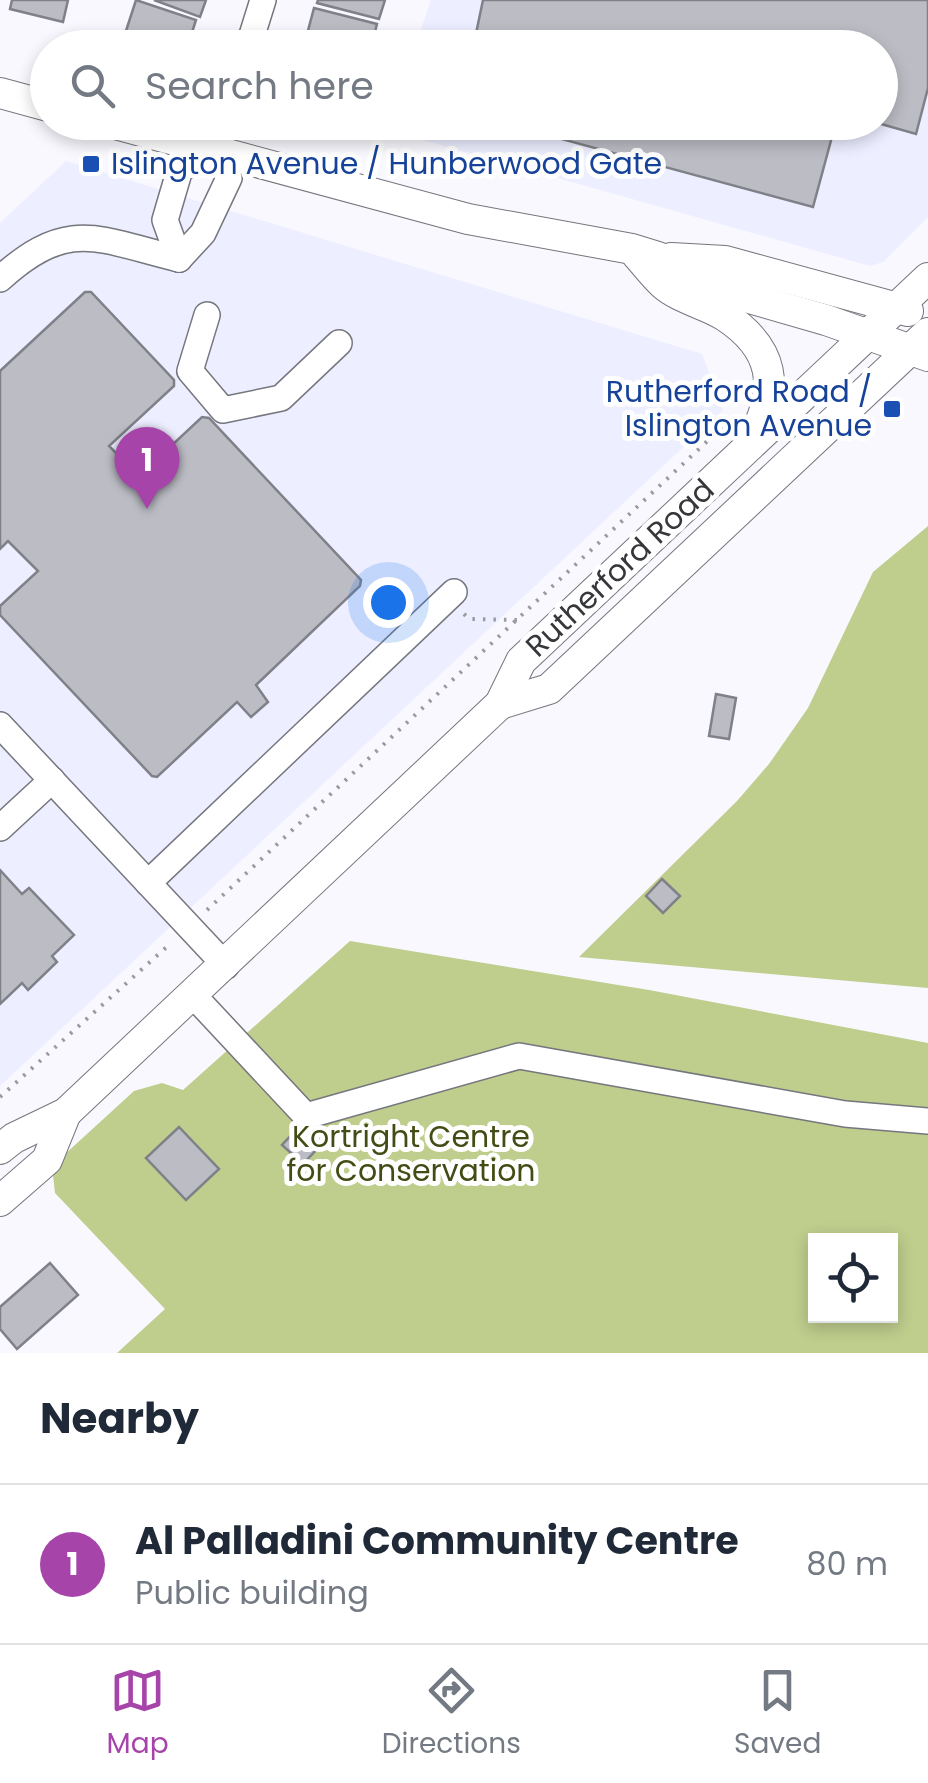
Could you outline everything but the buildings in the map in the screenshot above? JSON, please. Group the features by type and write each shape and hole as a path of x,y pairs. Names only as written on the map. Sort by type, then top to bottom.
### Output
{"main road":[{"path":"0,93 30,101"},
{"path":"173,140 468,218 645,253 725,261 928,316"},
{"path":"645,253 718,289 922,346"},
{"path":"645,253 665,286 726,317 761,353 770,377 770,399 748,447"},
{"name":"Rutherford Road","path":"0,1149 66,1113 226,966 500,704 521,661 928,278"},
{"name":"Rutherford Road","path":"500,704 549,689 922,346"},
{"name":"Rutherford Road","path":"0,1201 47,1160 66,1113"}],"street":[{"path":"254,30 263,0"},
{"path":"179,259 203,233 229,178 216,152 220,140"},
{"path":"179,259 164,220 180,168 216,152"},
{"path":"0,280 46,244 76,237 107,238 179,259"},
{"path":"207,315 190,371 223,410 281,398 339,343"},
{"path":"148,882 452,595"},
{"path":"0,724 226,966"},
{"path":"0,828 52,780"},
{"path":"193,995 306,1116 519,1056 846,1114 928,1121"}],"path":[{"path":"0,1098 189,927 737,414"},
{"path":"452,595 468,619 517,620"}],"shaded area":[{"path":"431,0 928,0 928,217 883,262 870,266 423,140 898,140 898,30 421,30"},
{"path":"66,161 702,354 723,410 0,1086 0,223"}],"green space":[{"path":"928,526 928,988 579,957 737,801 769,764 808,708 873,572"},
{"name":"Kortright Centre for Conservation","path":"350,941 649,990 928,1043 928,1353 117,1353 165,1309 55,1193 52,1166 134,1091 162,1083 183,1090"}],"place":[{"name":"Islington Avenue / Hunberwood Gate","path":"91,164"},
{"name":"Rutherford Road / Islington Avenue","path":"892,409"},
{"name":"Al Palladini Community Centre","path":"147,509"}]}
